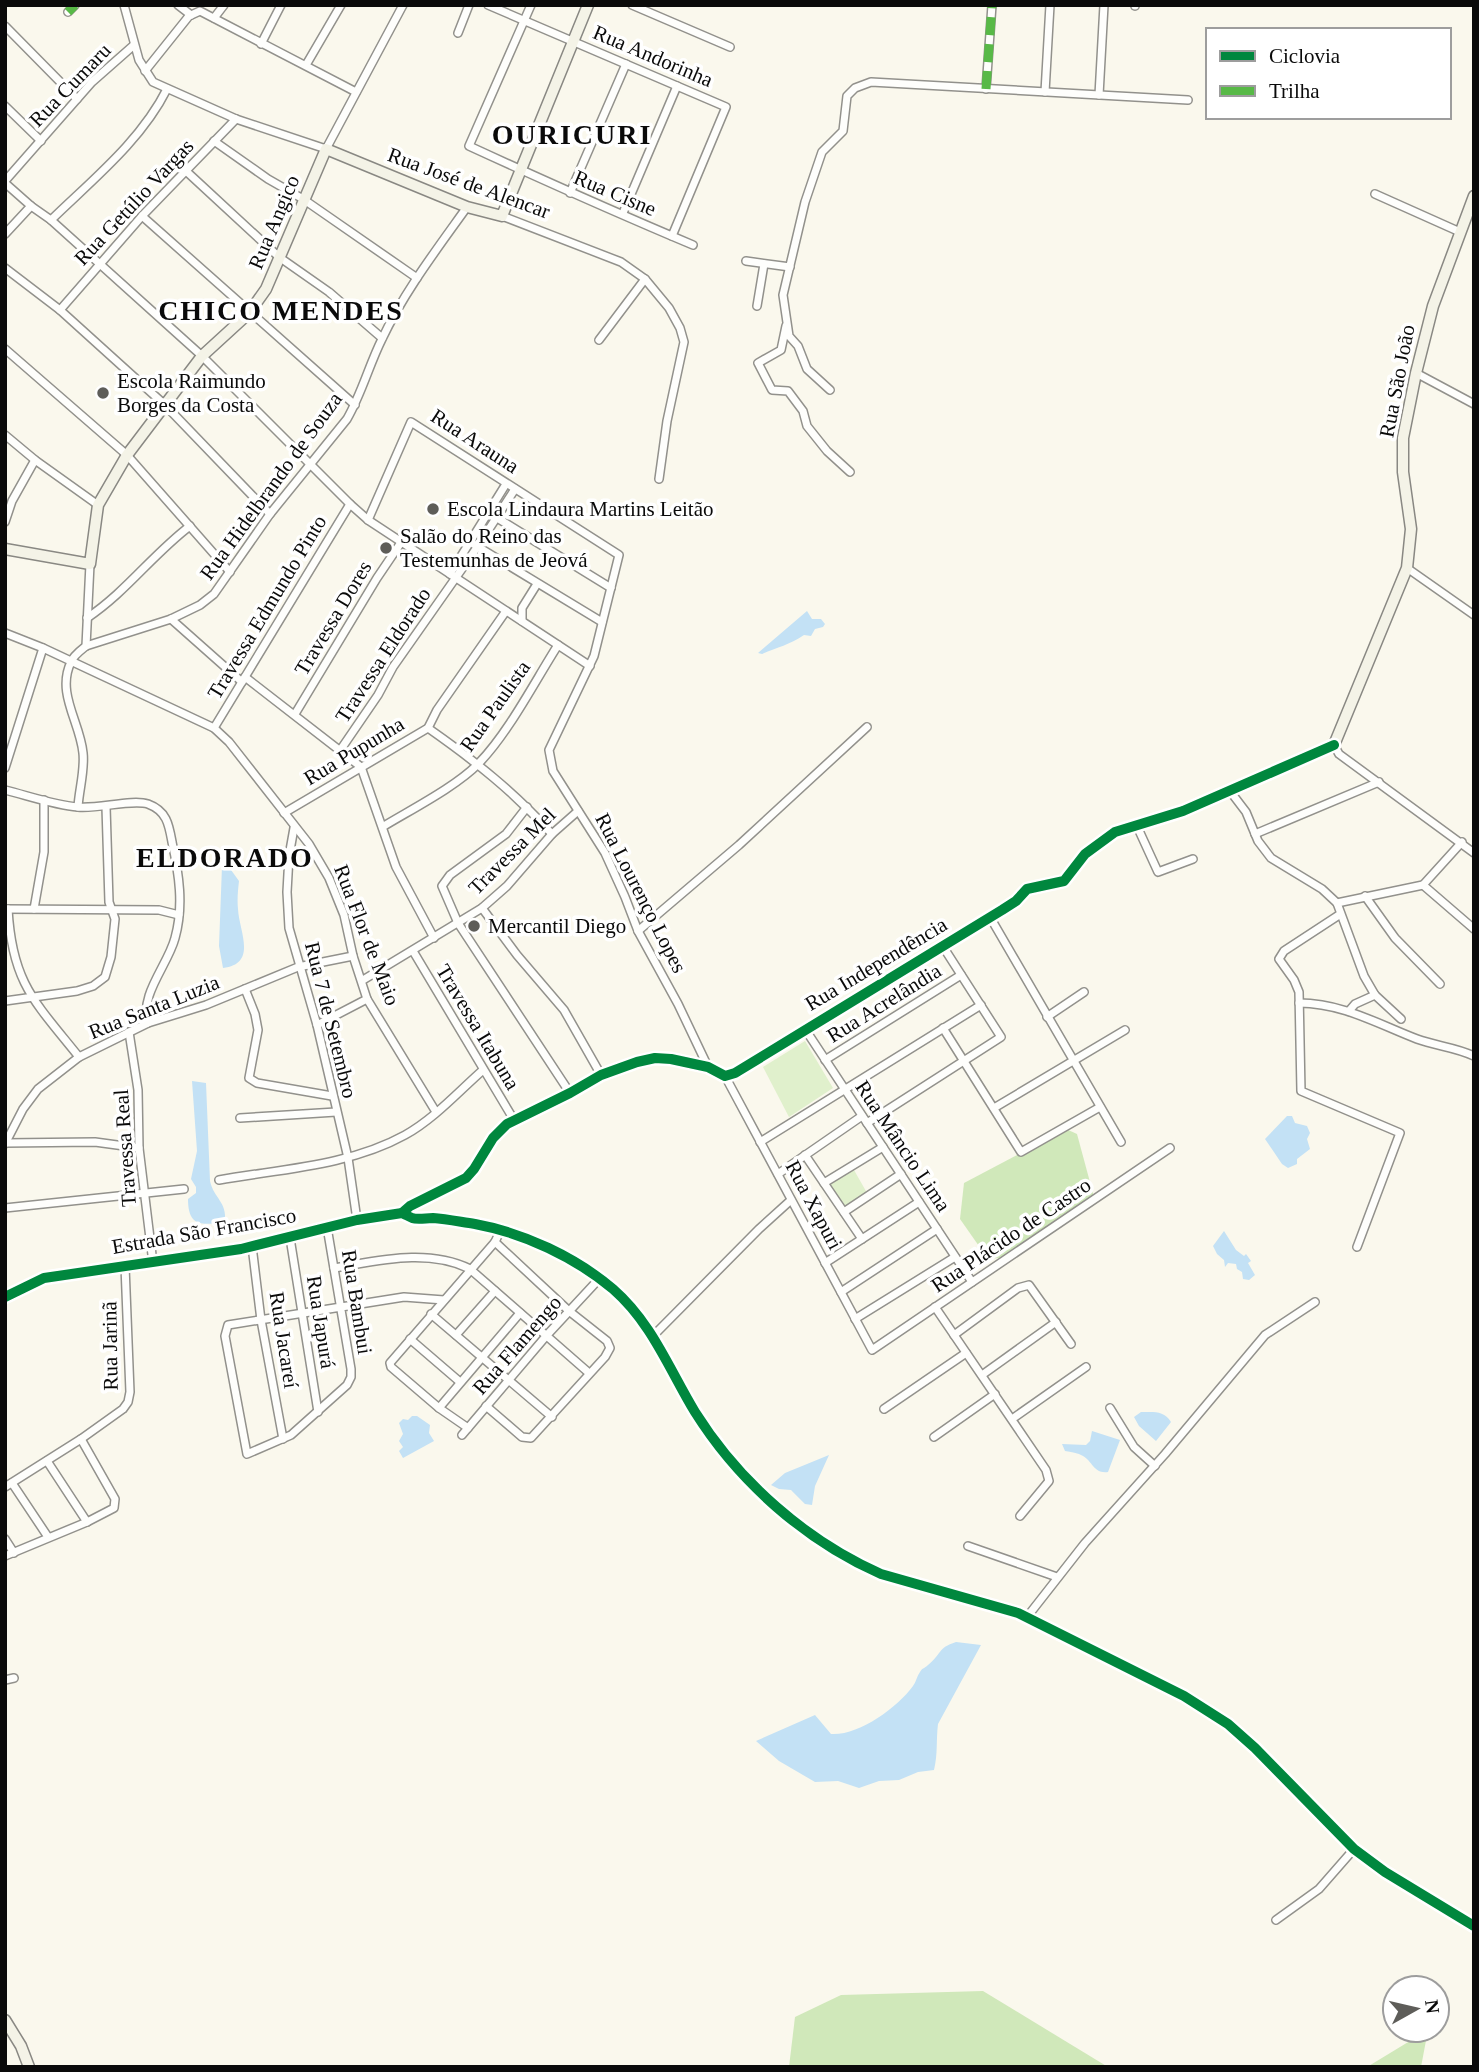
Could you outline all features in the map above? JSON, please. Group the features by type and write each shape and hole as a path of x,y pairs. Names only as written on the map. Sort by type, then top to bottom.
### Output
{"street":[{"path":"68,12 75,5"},
{"name":"Rua José de Alencar","path":"124,5 134,45 153,82 236,119 326,149 467,207 502,216 604,254 645,279 669,308 684,342 667,421 659,479"},
{"path":"178,5 191,15"},
{"path":"214,18 224,5"},
{"path":"261,44 281,5"},
{"path":"306,65 341,5"},
{"name":"Rua Angico","path":"86,646 90,564 98,505 127,454 202,356 249,313 266,289 326,149 403,5"},
{"path":"458,33 468,5"},
{"name":"Rua Andorinha","path":"488,5 726,107 672,236"},
{"path":"525,19 530,5"},
{"path":"502,216 588,5"},
{"path":"632,5 730,47"},
{"path":"986,89 992,5"},
{"path":"1045,92 1050,5"},
{"path":"1099,95 1104,5"},
{"path":"145,71 191,15 200,11 356,92"},
{"name":"Rua Cisne","path":"525,19 469,146 518,174 623,214 693,245"},
{"path":"5,26 78,99"},
{"name":"Rua Cumaru","path":"5,182 92,82 134,45"},
{"path":"570,193 626,64"},
{"path":"830,390 807,369 798,346 789,336 783,295 801,214 812,180 824,149 843,131 847,96 851,91 871,82 1188,100"},
{"path":"623,214 677,86"},
{"path":"51,220 135,136 158,106 167,89"},
{"path":"5,106 41,141"},
{"name":"Rua Getúlio Vargas","path":"60,310 142,216 236,119"},
{"path":"214,141 417,278"},
{"path":"186,171 279,257 329,292 382,338"},
{"path":"5,182 202,356 368,520 590,666"},
{"path":"1375,194 1460,232"},
{"name":"Rua São João","path":"1334,745 1407,568 1411,529 1403,472 1403,438 1433,306 1474,196"},
{"path":"5,234 31,206"},
{"name":"Rua Hidelbrando de Souza","path":"86,646 171,619 200,605 214,594 270,514 347,419 382,338 417,278 467,207"},
{"path":"142,216 355,405"},
{"path":"746,261 790,267"},
{"path":"757,306 764,264"},
{"path":"5,268 60,310 165,405 270,514"},
{"path":"599,340 645,279"},
{"path":"786,326 783,329 781,350 758,363 772,390 788,391 803,411 807,426 850,472"},
{"path":"5,349 127,454 230,572"},
{"path":"1416,373 1474,404"},
{"name":"Rua Arauna","path":"368,520 411,422 615,550 620,555 619,562"},
{"path":"5,435 98,505"},
{"path":"5,522 8,500 35,460"},
{"path":"492,515 506,484"},
{"path":"492,515 514,489"},
{"name":"Travessa Edmundo Pinto","path":"214,728 350,504"},
{"path":"492,515 611,588"},
{"name":"Travessa Eldorado","path":"339,752 492,515"},
{"path":"87,618 125,588 152,558 190,526"},
{"name":"Travessa Dores","path":"295,714 402,541"},
{"path":"474,544 602,622"},
{"path":"5,548 90,564"},
{"name":"Rua Lourenço Lopes","path":"619,562 590,666 549,750 553,771 605,853 638,931 678,1004 708,1067"},
{"path":"1407,568 1474,614"},
{"path":"522,621 522,608 537,583"},
{"name":"Rua Pupunha","path":"284,813 428,728 437,710 506,611"},
{"path":"171,619 244,679 295,714 361,767 384,826 396,867 434,938"},
{"name":"Rua Flor de Maio","path":"5,633 214,728 229,742 309,844 329,878 344,915 367,999 436,1112"},
{"name":"Rua Paulista","path":"384,826 435,795 479,763 503,731 558,645"},
{"path":"78,807 83,755 66,689 71,661 86,646"},
{"path":"5,768 43,648"},
{"path":"638,931 739,845 867,727"},
{"path":"428,728 479,763 552,834"},
{"path":"1193,859 1158,872 1136,824 1167,817 1334,745 1339,754 1474,853"},
{"path":"1255,834 1379,782"},
{"path":"5,790 78,807 141,803 163,812 168,821 181,890 175,939 150,992 148,1023"},
{"path":"1230,791 1246,812 1255,834 1271,858 1322,889 1337,903 1339,915 1364,976 1375,995 1401,1019"},
{"path":"34,909 44,852 44,800"},
{"path":"6,1002 77,991 93,986 105,977 111,957 116,919 111,909 106,807"},
{"path":"527,807 506,834 445,880 442,886 458,923 570,1093"},
{"name":"Travessa Mel","path":"362,980 482,908 507,886 552,834 578,811"},
{"name":"Rua Independência","path":"725,1076 746,1067 1016,901 1027,889 1063,881 1085,854 1109,835 1136,824"},
{"name":"Rua 7 de Setembro","path":"294,828 287,892 289,928 298,967 317,1025 348,1158 357,1220"},
{"path":"1337,903 1423,885 1462,842"},
{"path":"1423,885 1474,929"},
{"path":"1365,897 1395,938 1440,984"},
{"path":"482,908 517,955 564,1010 601,1075"},
{"path":"79,1057 32,998 14,959 7,909 159,910 179,915"},
{"path":"1339,915 1279,956 1279,960 1297,986 1301,1091 1400,1133 1357,1247"},
{"path":"990,917 1121,1142"},
{"path":"778,1174 1001,1037 942,945"},
{"name":"Travessa Itabuna","path":"413,951 514,1121"},
{"name":"Rua Santa Luzia","path":"5,1143 23,1109 38,1089 79,1057 148,1023 206,1005 298,967 354,956"},
{"name":"Rua Acrelândia","path":"825,1060 961,975"},
{"path":"245,989 258,1022 249,1079 257,1083 332,1096"},
{"path":"1047,1017 1084,992"},
{"path":"1349,1011 1355,1004 1375,995"},
{"path":"317,1025 367,999"},
{"path":"1299,1003 1320,1003 1349,1011 1419,1039 1451,1046 1474,1056"},
{"path":"761,1142 981,1005"},
{"path":"943,1028 1021,1152 1100,1107"},
{"name":"Rua Mâncio Lima","path":"805,1030 972,1282"},
{"path":"994,1108 1125,1030"},
{"name":"Travessa Real","path":"129,1032 138,1090 139,1148 153,1263"},
{"path":"725,1076 708,1067 655,1058 601,1075 503,1127 466,1178 406,1209 411,1218 435,1218 501,1229 543,1246 599,1279 634,1310 654,1335 697,1415 748,1480 795,1523 861,1566 1002,1607 1173,1690 1228,1724 1354,1849 1385,1872 1474,1926"},
{"path":"219,1180 348,1158 387,1144 407,1134 436,1112 483,1070"},
{"name":"Rua Xapuri","path":"725,1076 872,1350"},
{"path":"240,1118 336,1112"},
{"path":"5,1143 95,1142 139,1148"},
{"path":"824,1183 883,1147"},
{"name":"Rua Plácido de Castro","path":"872,1350 1170,1148"},
{"path":"805,1155 862,1239"},
{"path":"845,1212 901,1174"},
{"path":"5,1208 184,1189"},
{"path":"654,1335 791,1200"},
{"path":"825,1263 919,1202"},
{"name":"Estrada São Francisco","path":"5,1297 44,1278 252,1246 406,1209"},
{"name":"Rua Bambui","path":"261,1320 232,1323 225,1329 247,1454 283,1439 318,1412 347,1385 351,1377 327,1227"},
{"path":"468,1427 439,1408 391,1367 390,1363 495,1242 501,1229"},
{"path":"841,1292 937,1229"},
{"name":"Rua Japurá","path":"290,1238 318,1412"},
{"path":"486,1406 525,1439 531,1438 609,1350 607,1341 569,1311 495,1242"},
{"name":"Rua Jacareí","path":"252,1246 261,1320 283,1439"},
{"path":"855,1319 956,1257"},
{"path":"334,1268 390,1259 456,1262 470,1269 589,1373"},
{"name":"Rua Jarinã","path":"8,1485 123,1409 129,1397 125,1266"},
{"name":"Rua Flamengo","path":"462,1435 547,1335 599,1279"},
{"path":"954,1335 1023,1285 1028,1285 1071,1344"},
{"path":"456,1335 495,1291"},
{"path":"261,1320 404,1297 444,1300"},
{"path":"1027,1618 1085,1543 1155,1466 1265,1335 1315,1302"},
{"path":"935,1307 1046,1470 1049,1481 1020,1516"},
{"path":"439,1408 520,1313"},
{"path":"431,1314 552,1417"},
{"path":"982,1375 1056,1322"},
{"path":"411,1339 460,1382"},
{"path":"884,1409 966,1353"},
{"path":"1012,1419 1086,1367"},
{"path":"934,1437 995,1394"},
{"path":"1110,1408 1134,1447 1155,1466"},
{"path":"5,1556 87,1522 115,1506 115,1499 81,1439"},
{"path":"47,1461 87,1522"},
{"path":"8,1485 48,1538"},
{"path":"5,1539 14,1553"},
{"path":"968,1546 1057,1577"},
{"path":"5,1680 14,1678"},
{"path":"1276,1920 1319,1888 1354,1849"},
{"path":"5,2020 21,2046 29,2067"}],"green space":[{"path":"805,1041 833,1088 789,1117 763,1067"},
{"path":"1066,1129 1077,1134 1094,1197 1009,1257 988,1259 960,1219 964,1183"},
{"path":"854,1170 867,1193 844,1209 829,1185"},
{"path":"983,1991 1108,2067 789,2067 795,2017 841,1995"},
{"path":"1405,2044 1425,2044 1421,2067 1367,2067"}],"water":[{"path":"807,611 812,619 821,619 825,624 823,627 815,629 811,636 804,635 788,644 762,654 758,653"},
{"path":"226,863 239,881 238,906 244,945 240,960 223,968 219,946 222,866"},
{"path":"192,1081 206,1083 210,1181 224,1209 225,1222 198,1222 194,1220 189,1208 188,1199 196,1193 191,1179 197,1151"},
{"path":"1287,1116 1292,1116 1295,1123 1307,1126 1310,1133 1307,1139 1310,1149 1297,1159 1297,1164 1288,1168 1282,1164 1265,1139"},
{"path":"1224,1231 1236,1250 1244,1256 1246,1254 1251,1261 1248,1263 1255,1275 1249,1280 1243,1279 1236,1264 1228,1263 1225,1267 1224,1260 1217,1254 1213,1246"},
{"path":"1141,1412 1162,1414 1171,1422 1156,1441 1139,1426 1134,1417"},
{"path":"417,1416 430,1425 429,1433 434,1441 403,1458 399,1451 403,1447 399,1441 403,1434 399,1423"},
{"path":"1092,1431 1120,1440 1108,1472 1097,1469 1081,1455 1065,1451 1062,1444 1086,1445 1090,1441"},
{"path":"829,1455 815,1486 812,1505 805,1504 791,1490 771,1485 785,1473"},
{"path":"956,1642 981,1645 938,1724 934,1770 918,1772 899,1780 879,1781 859,1788 838,1781 815,1782 779,1761 756,1741 815,1715 831,1734 865,1725 897,1703 913,1686 922,1669 942,1649"}],"marked path":[{"path":"68,12 75,5"},
{"path":"986,89 992,5"}],"cycle path":[{"path":"5,1297 44,1278 241,1249 357,1220 402,1213 410,1206 466,1178 493,1138 507,1124 601,1075 655,1058 708,1067 725,1076 735,1073 1002,910 1016,901 1027,889 1064,881 1085,854 1115,832 1183,811 1334,745"},
{"path":"402,1213 414,1219 449,1220 512,1233 566,1257 598,1277 627,1302 639,1317 695,1412 732,1462 776,1507 801,1527 826,1545 881,1574 1018,1613 1184,1696 1228,1724 1255,1748 1354,1849 1385,1872 1474,1926"}],"place":[{"name":"Escola Raimundo Borges da Costa","path":"103,393"},
{"name":"Escola Lindaura Martins Leitão","path":"433,509"},
{"name":"Salão do Reino das Testemunhas de Jeová","path":"386,548"},
{"name":"Mercantil Diego","path":"474,926"}],"district":[{"name":"OURICURI","path":"572,134"},
{"name":"CHICO MENDES","path":"281,310"},
{"name":"ELDORADO","path":"225,857"}]}
